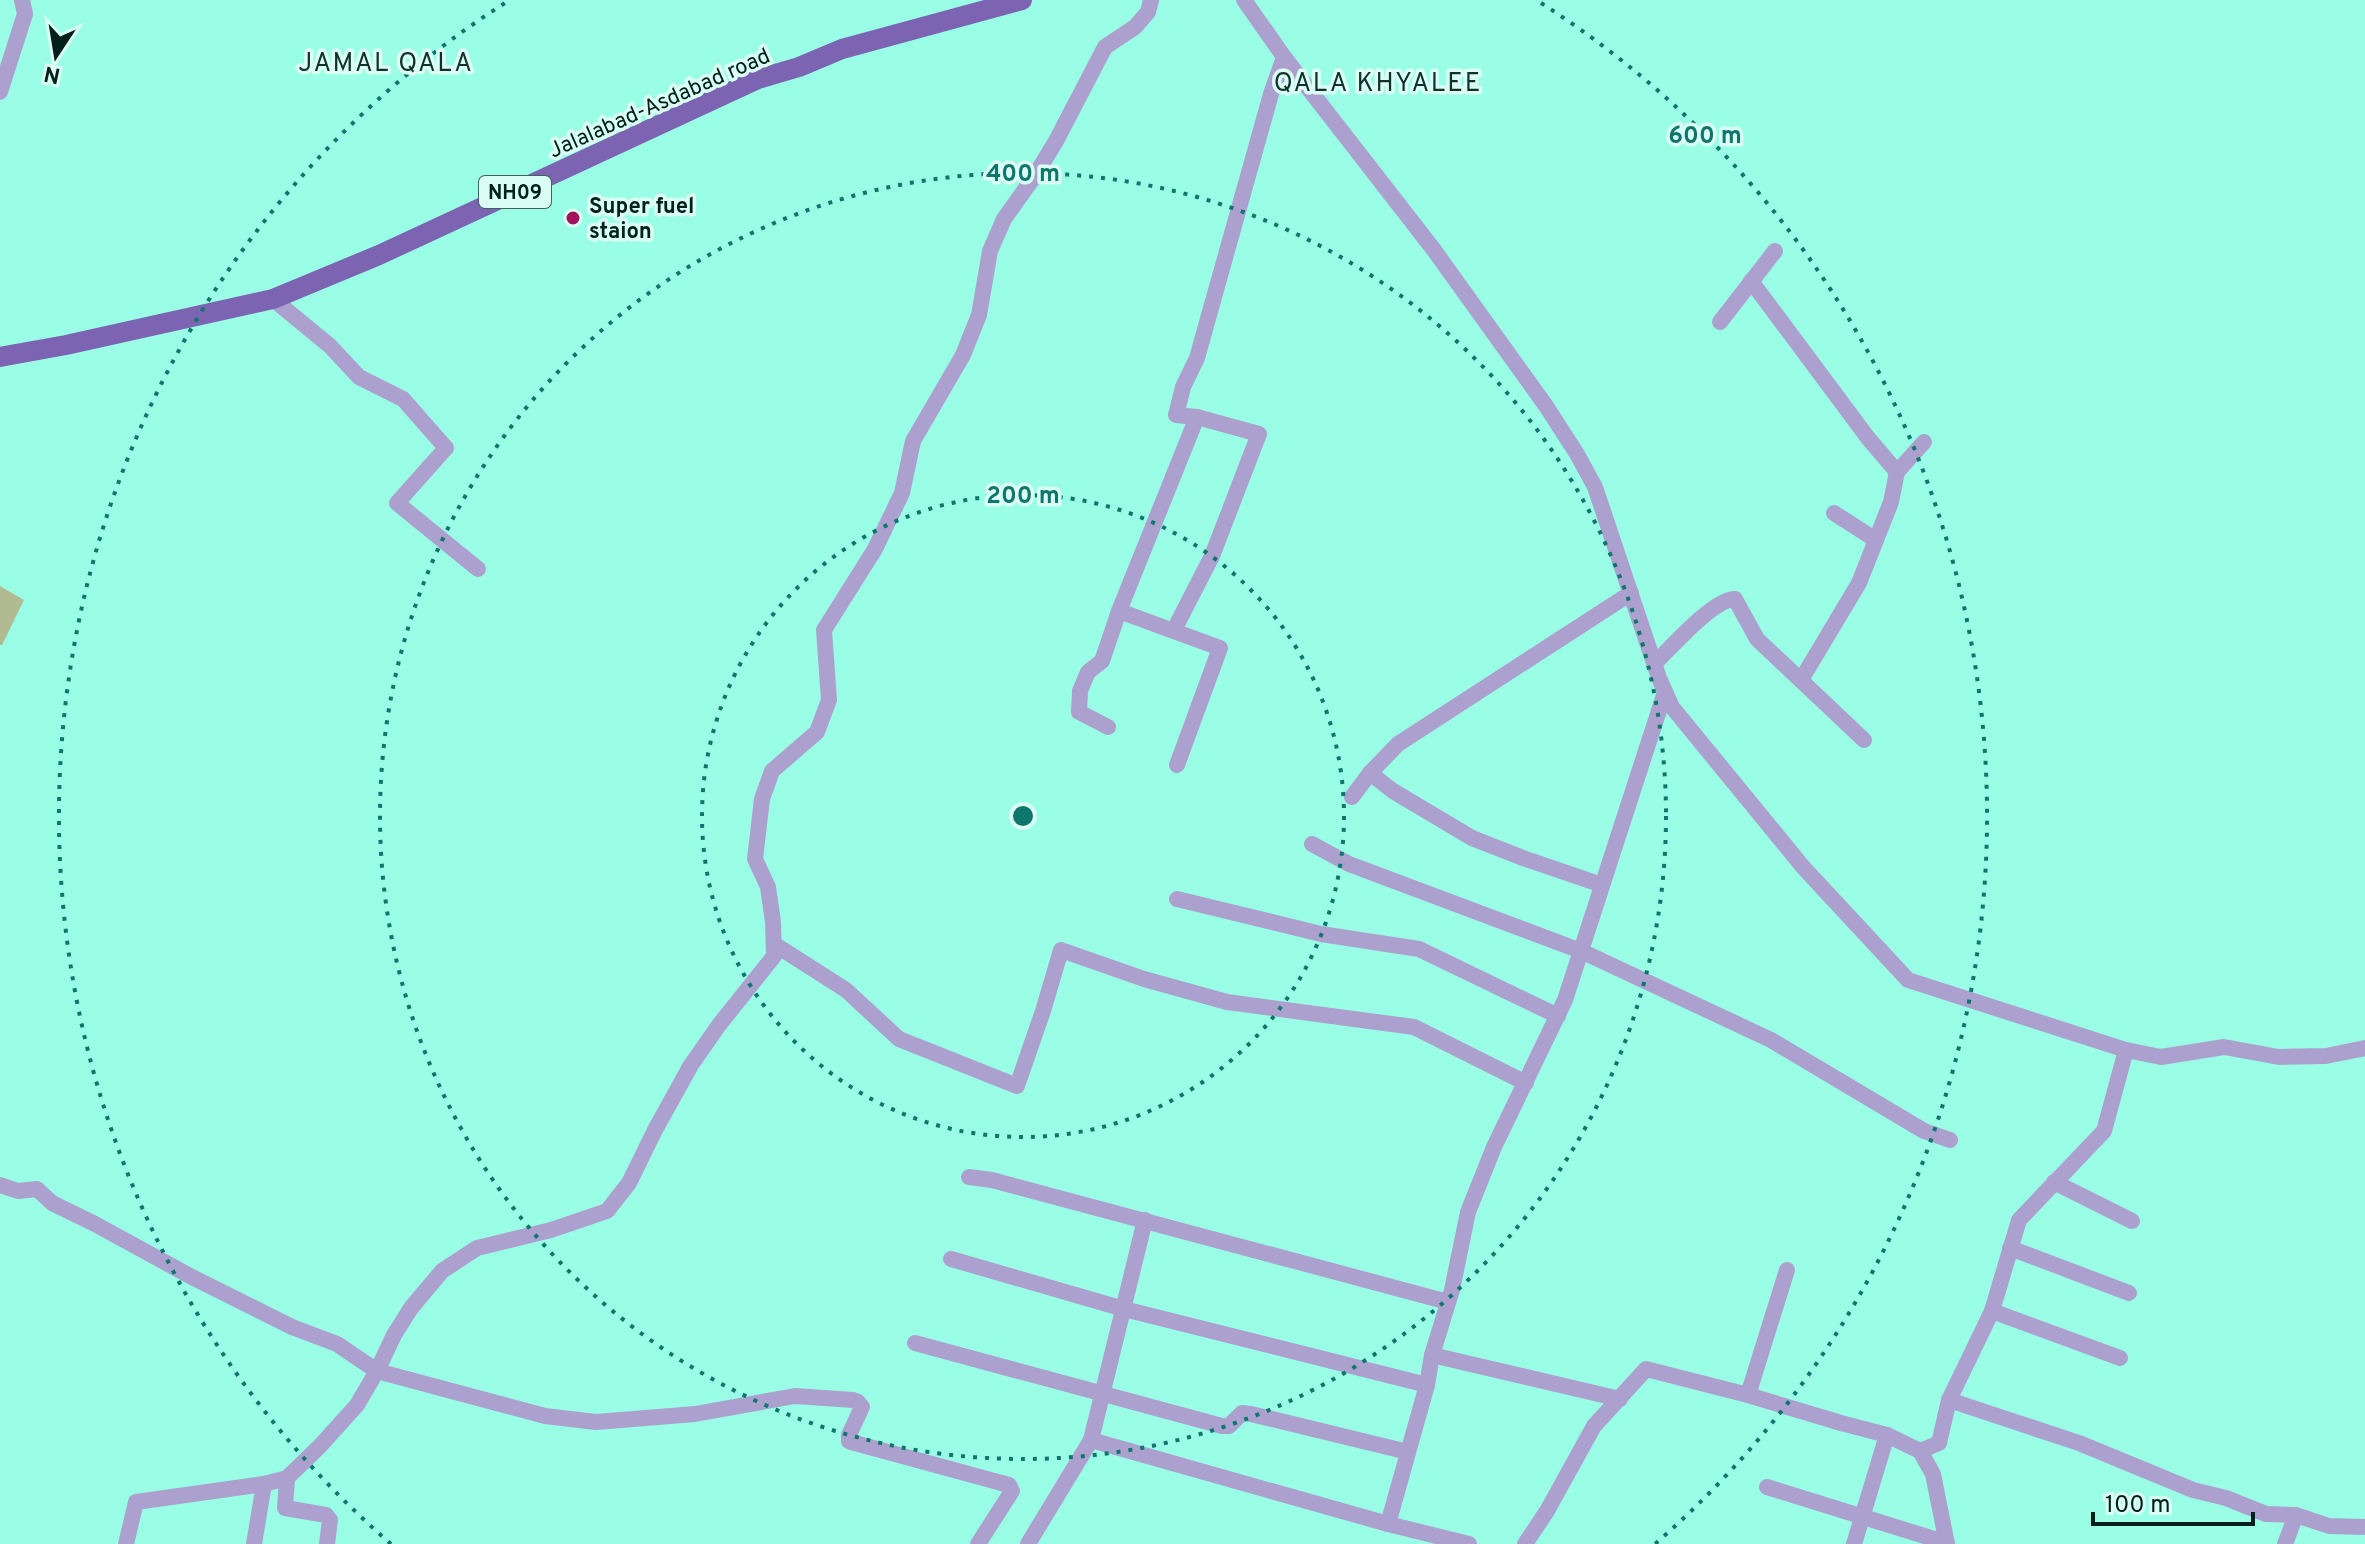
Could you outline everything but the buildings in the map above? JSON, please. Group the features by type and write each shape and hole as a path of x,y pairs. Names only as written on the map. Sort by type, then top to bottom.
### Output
{"main road":[{"name":"Jalalabad-Asdabad road","path":"0,357 273,299 379,255 758,79 799,67 842,49 1022,0"}],"street":[{"path":"0,92 25,14 22,0"},
{"path":"126,1544 136,1502 287,1478 357,1405 411,1308 442,1271 477,1248 551,1230 607,1211 629,1183 691,1065 774,956 768,887 755,859 762,799 772,771 817,732 829,700 824,630 875,549 902,493 913,441 963,355 979,315 990,251 1004,219 1056,141 1105,47 1135,27 1148,12 1151,0"},
{"path":"1244,0 1284,57 1434,250 1554,418 1595,487 1654,664 1672,707 1803,867 1908,980 2126,1050 2161,1057 2224,1047 2279,1057 2326,1056 2365,1048"},
{"path":"1174,630 1212,556 1259,434 1197,417 1176,415 1183,387 1197,358 1284,57"},
{"path":"1720,322 1775,251"},
{"path":"1751,281 1897,472"},
{"path":"273,299 330,346 359,377 403,399 446,448 397,503 478,569"},
{"path":"1108,727 1079,712 1080,691 1088,672 1102,661 1197,417"},
{"path":"1801,680 1850,601 1891,502 1897,472 1924,442"},
{"path":"1834,513 1876,540"},
{"path":"1352,797 1398,744 1631,593"},
{"path":"1654,664 1710,610 1725,600 1735,599 1757,639 1864,740"},
{"path":"1119,611 1220,648 1177,765"},
{"path":"1388,1524 1427,1385 1468,1212 1494,1147 1558,1016 1665,692"},
{"path":"1370,773 1393,791 1472,838 1602,885"},
{"path":"1312,844 1349,864 1581,951 1771,1040 1924,1131 1950,1140"},
{"path":"1177,899 1321,934 1419,949 1558,1016"},
{"path":"774,944 846,990 899,1039 1017,1086 1061,950 1144,979 1227,1002 1414,1027 1526,1083"},
{"path":"1920,1451 1939,1443 1949,1400 1992,1311 2019,1220 2104,1131 2126,1050"},
{"path":"969,1177 992,1180 1448,1302"},
{"path":"2054,1182 2132,1221"},
{"path":"0,1185 18,1191 37,1189 52,1203 292,1327 337,1344 377,1371 545,1416 596,1422 695,1414 795,1396 853,1400 862,1407 849,1441 1009,1485 1012,1491 978,1544"},
{"path":"1028,1544 1091,1440 1145,1220"},
{"path":"2010,1248 2129,1293"},
{"path":"951,1259 1124,1309 1427,1385"},
{"path":"1748,1395 1787,1270"},
{"path":"1992,1311 2120,1358"},
{"path":"915,1343 1222,1426 1229,1426 1242,1413 1251,1414 1408,1452"},
{"path":"1432,1355 1620,1399"},
{"path":"1525,1544 1594,1426 1646,1369 1887,1435 1920,1451 1933,1474 1947,1543 1767,1487"},
{"path":"1949,1400 2079,1443 2193,1490 2226,1498 2266,1514 2296,1515 2329,1526 2365,1527"},
{"path":"1854,1544 1887,1435"},
{"path":"1091,1440 1469,1544"},
{"path":"287,1478 285,1508 326,1515 330,1520 327,1544"},
{"path":"254,1544 264,1484"},
{"path":"2285,1544 2296,1515"}],"green space":[{"path":"0,586 24,600 2,645 0,645"}],"place":[{"name":"Super fuel staion","path":"573,218"}],"district":[{"name":"JAMAL QALA","path":"386,62"},
{"name":"QALA KHYALEE","path":"1378,82"}]}
